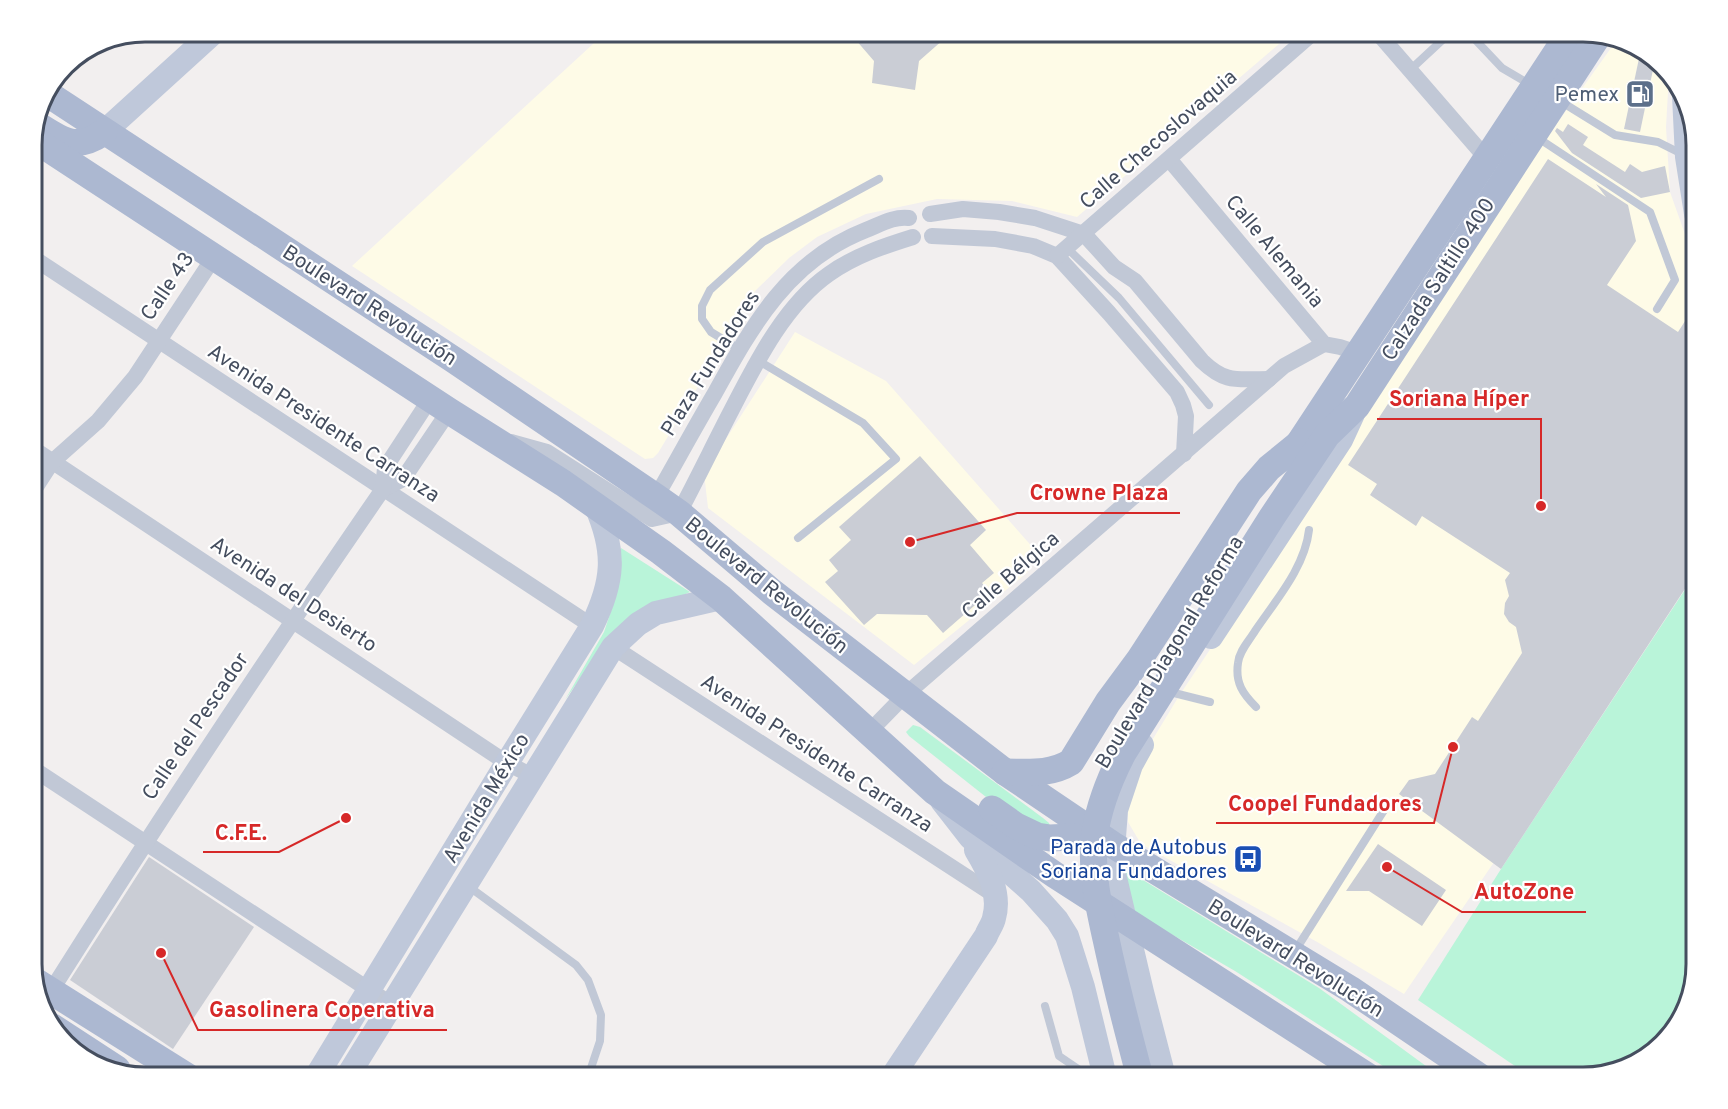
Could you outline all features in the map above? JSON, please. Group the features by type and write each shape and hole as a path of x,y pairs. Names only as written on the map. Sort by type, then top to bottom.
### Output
{"main road":[{"name":"Calzada Saltillo 400","path":"1264,514 1327,435 1357,406 1533,135 1545,93 1566,42"},
{"name":"Calzada Saltillo 400","path":"1264,514 1301,442 1487,159 1592,43"},
{"name":"Boulevard Revolución","path":"54,98 463,366 656,496 772,592 1005,772 1113,845 1350,989 1465,1067"},
{"path":"43,128 66,142 76,144 93,139 104,132"},
{"path":"42,145 596,506 721,598 935,792 1054,875 1353,1067"},
{"path":"1005,772 1045,772 1061,768 1071,762 1108,702 1139,660 1249,492 1269,468 1301,442"},
{"name":"Boulevard Diagonal Reforma","path":"1122,1067 1082,908 1079,837 1085,800 1109,745 1264,514"},
{"name":"Boulevard Diagonal Reforma","path":"1137,1067 1114,977 1097,898 1094,841 1100,807 1111,776 1123,753 1264,514"},
{"path":"1108,702 1120,700 1136,708 1146,723 1148,734"},
{"path":"1090,733 1092,744 1104,758 1120,765 1131,765"},
{"path":"904,762 957,785 1016,826 1037,836 1072,837 1113,845"},
{"path":"45,987 172,1067"}],"street":[{"path":"104,132 203,42"},
{"name":"Calle Checoslovaquia","path":"1062,252 1303,42"},
{"path":"1386,42 1487,159"},
{"name":"Calle Alemania","path":"1169,159 1323,344"},
{"path":"930,214 963,209 999,212 1035,218 1084,234 1114,267 1135,281 1202,361 1214,372 1226,378 1269,379"},
{"path":"932,236 936,227 934,218 930,214 917,211 909,218 907,228 913,237 920,240 932,236 995,239 1062,252 1109,313 1177,392 1184,405 1186,416 1184,454"},
{"name":"Plaza Fundadores","path":"656,496 739,349 760,316 795,274 818,256 854,235 899,216 909,218"},
{"name":"Plaza Fundadores","path":"679,513 757,360 780,326 804,297 828,275 856,258 913,237"},
{"name":"Calle 43","path":"42,478 52,462 98,421 135,377 214,257"},
{"name":"Avenida Presidente Carranza","path":"42,263 592,626"},
{"path":"1323,344 1358,353"},
{"name":"Calle Bélgica","path":"869,732 905,695 1284,366 1323,344"},
{"path":"739,349 757,360"},
{"name":"Calle del Pescador","path":"44,984 145,842 382,489 385,468 439,405"},
{"path":"1161,1067 1112,866 1116,810 1131,765 1148,734 1341,440 1357,406"},
{"path":"488,436 547,452 652,519 679,513"},
{"name":"Avenida del Desierto","path":"42,455 507,763 532,776"},
{"name":"Avenida México","path":"322,1067 592,626 603,603 610,579 610,554 606,529 596,506"},
{"name":"Avenida México","path":"353,1067 614,647 638,624 656,613 721,598"},
{"name":"Avenida Presidente Carranza","path":"614,647 996,896"},
{"path":"42,775 392,1005"},
{"path":"899,1067 986,936 994,918 996,896 991,877 970,837 935,792"},
{"path":"970,837 1031,891 1057,920 1067,936 1083,987 1103,1067"},
{"path":"1083,987 1092,975 1114,970 1121,971 1134,979 1142,993"}],"lane":[{"path":"1410,70 1440,42"},
{"path":"1477,42 1502,68 1615,135 1658,142 1686,156"},
{"path":"1533,135 1650,212 1675,280 1657,309"},
{"path":"739,349 711,332 702,319 702,306 710,290 763,242 879,179"},
{"path":"1062,252 1119,298 1209,405"},
{"path":"757,360 863,423 896,459 798,538"},
{"path":"1256,708 1242,693 1237,673 1240,654 1294,571 1308,545 1309,530"},
{"path":"1174,693 1210,702"},
{"path":"1293,954 1386,807"},
{"path":"466,884 576,965 588,980 601,1015 600,1041 591,1067"},
{"path":"1045,1005 1059,1056 1075,1067"}],"shaded area":[{"path":"595,42 1281,42 1077,217 1012,201 937,199 866,214 817,237 789,258 756,290 653,458 645,459 352,266"},
{"path":"1612,46 1640,59 1656,72 1668,87 1666,127 1670,192 1686,237 1686,581 1404,994 1319,943 1141,844 1128,822 1128,791 1142,757 1179,696 1548,136"},
{"path":"795,332 886,381 1035,550 1021,563 1028,572 914,665 708,508 704,473"}],"green space":[{"path":"621,548 690,592 636,617 610,636 565,700 604,632 614,602"},
{"path":"1686,588 1686,964 1681,997 1669,1021 1651,1042 1635,1053 1610,1064 1584,1067 1516,1067 1418,1000 1501,869"},
{"path":"913,725 920,727 1043,818 1050,827 1010,816 909,736 906,732"},
{"path":"1117,864 1319,988 1427,1067 1384,1067 1235,971 1133,912"}],"building":[{"path":"858,42 941,42 919,61 915,90 872,83 874,61"},
{"name":"Pemex","path":"1639,58 1653,70 1640,132 1624,129"},
{"path":"1568,124 1588,137 1583,145 1625,172 1630,164 1642,172 1665,166 1670,192 1641,198 1572,153 1555,131 1557,128 1563,132"},
{"path":"1548,159 1606,197 1596,184 1628,205 1636,241 1607,285 1678,332 1686,320 1686,587 1501,869 1399,794 1409,780 1435,774 1472,717 1478,721 1522,653 1516,627 1504,614 1505,603 1509,596 1505,580 1510,573 1422,516 1416,526 1370,495 1377,484 1348,465"},
{"path":"920,456 986,530 970,545 994,573 982,583 990,592 943,633 927,615 877,614 864,625 825,582 838,571 829,560 851,540 839,527"},
{"path":"1378,844 1446,890 1422,926 1369,891 1346,891"},
{"path":"149,857 254,927 173,1049 70,980"}],"place":[{"name":"Pemex","path":"1640,94"},
{"name":"Soriana Híper","path":"1541,506"},
{"name":"Crowne Plaza","path":"910,542"},
{"name":"Coopel Fundadores","path":"1453,747"},
{"name":"C.F.E.","path":"346,818"},
{"name":"Parada de Autobus Soriana Fundadores","path":"1248,859"},
{"name":"AutoZone","path":"1387,867"},
{"name":"Gasolinera Coperativa","path":"161,953"}]}
